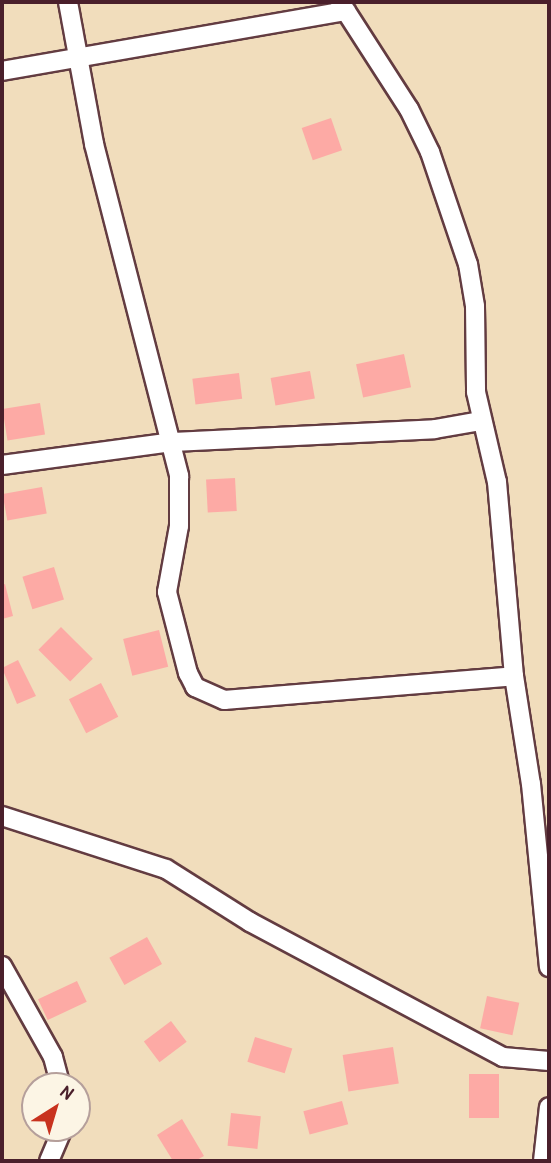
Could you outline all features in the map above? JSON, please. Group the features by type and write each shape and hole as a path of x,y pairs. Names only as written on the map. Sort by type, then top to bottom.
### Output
{"street":[{"path":"68,2 120,249 173,442 181,499 167,592 188,673 207,694 224,700 514,676"},
{"path":"2,71 80,61 343,6 410,109 430,152 463,245 475,306 474,374 481,421 497,482 514,676 549,967"},
{"path":"2,465 173,442 435,429 481,421"},
{"path":"2,816 166,869 250,922 503,1057 549,1061"},
{"path":"2,966 53,1058 57,1072"},
{"path":"543,1161 549,1107"},
{"path":"49,1161 57,1142"}],"building":[{"path":"331,118 342,150 313,160 302,128"},
{"path":"404,354 411,387 363,397 356,364"},
{"path":"310,371 315,399 275,406 271,378"},
{"path":"239,373 242,399 196,405 192,379"},
{"path":"40,403 45,435 7,441 2,409"},
{"path":"235,478 237,511 208,512 206,480"},
{"path":"42,487 47,514 7,521 3,494"},
{"path":"54,567 64,600 32,609 22,577"},
{"path":"5,584 13,616 2,619 2,585"},
{"path":"61,627 93,659 70,681 38,650"},
{"path":"159,630 168,667 132,676 123,639"},
{"path":"18,660 36,696 17,704 2,668"},
{"path":"101,683 118,717 86,733 69,699"},
{"path":"147,937 162,964 124,985 109,958"},
{"path":"77,981 87,1002 48,1020 38,999"},
{"path":"487,996 519,1003 512,1035 480,1028"},
{"path":"171,1021 187,1042 159,1062 144,1041"},
{"path":"255,1037 292,1048 285,1073 247,1062"},
{"path":"393,1047 399,1084 348,1092 343,1055"},
{"path":"469,1074 499,1074 499,1118 469,1118"},
{"path":"342,1101 348,1124 310,1135 303,1111"},
{"path":"231,1113 261,1116 257,1149 228,1146"},
{"path":"182,1119 204,1156 195,1161 173,1161 157,1135"}]}
